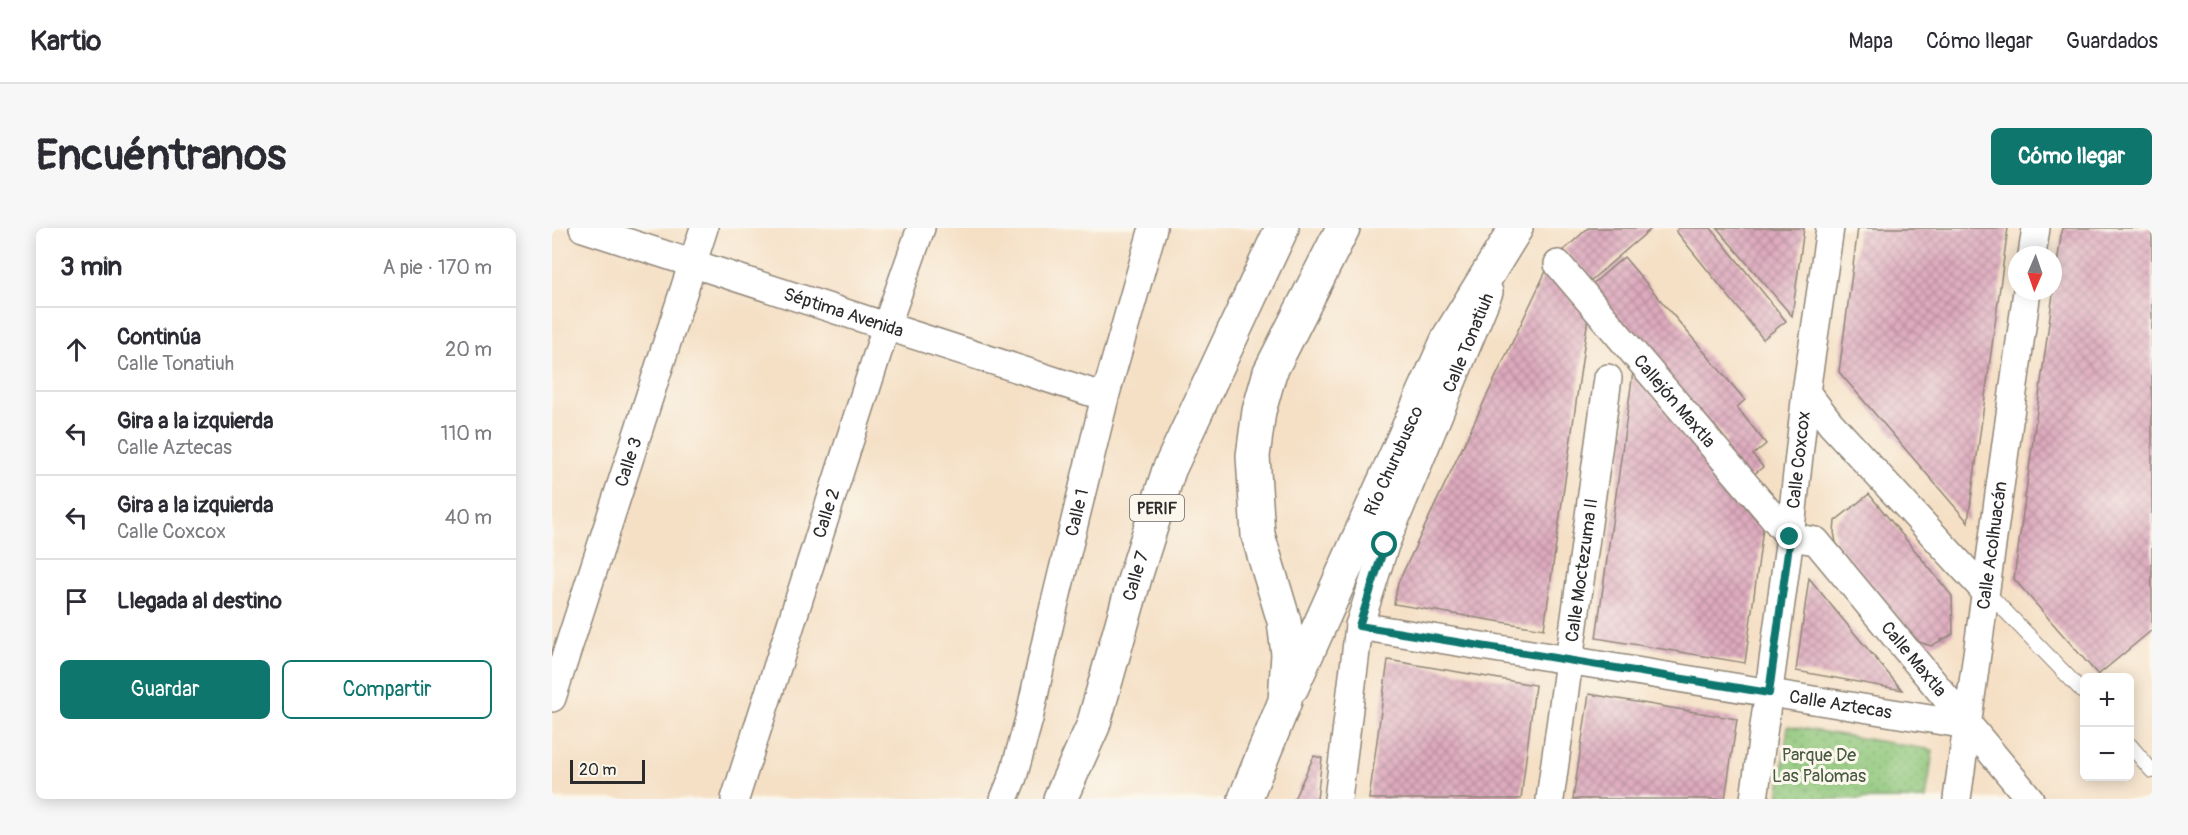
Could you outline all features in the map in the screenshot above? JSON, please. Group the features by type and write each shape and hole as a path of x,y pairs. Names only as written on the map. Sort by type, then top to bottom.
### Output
{"main road":[{"name":"Calle 7","path":"1060,799 1093,726 1136,574 1169,470 1282,228"},
{"path":"1245,799 1285,701 1288,654 1284,621 1258,535 1253,456 1259,411 1270,372 1343,228"},
{"name":"Río Churubusco","path":"1285,701 1449,337 1515,230"}],"street":[{"name":"Séptima Avenida","path":"583,228 1105,398"},
{"name":"Calle 3","path":"552,698 704,228"},
{"name":"Calle 2","path":"735,799 886,327 921,228"},
{"name":"Calle 1","path":"1004,799 1013,777 1029,719 1105,398 1153,228"},
{"name":"Calle Coxcox","path":"1754,799 1790,537 1806,392 1830,228"},
{"path":"2033,246 2036,228"},
{"name":"Calle Tonatiuh","path":"1338,799 1359,626 1385,545 1515,230"},
{"name":"Callejón Maxtla","path":"1558,264 1790,537"},
{"name":"Calle Acolhuacán","path":"1957,799 2026,300"},
{"name":"Calle Moctezuma II","path":"1550,799 1608,378"},
{"path":"1806,392 1832,424 1984,590"},
{"name":"Calle Maxtla","path":"1790,537 1816,541 2030,799"},
{"name":"Calle Aztecas","path":"1359,626 1967,725"}],"lane":[{"path":"1984,590 2080,688"},
{"path":"2134,750 2152,771"}],"green space":[{"name":"Parque De Las Palomas","path":"1788,726 1933,750 1926,799 1778,799"}],"building":[{"path":"1588,228 1652,228 1590,281 1564,250"},
{"path":"1679,228 1711,228 1786,321 1763,339 1676,231"},
{"path":"1717,228 1804,228 1792,316 1728,241"},
{"path":"1858,228 2008,228 1968,522 1839,372"},
{"path":"2062,228 2152,228 2152,630 2100,673 2096,673 2014,579 2052,300 2062,300 2062,246 2060,246"},
{"path":"1624,257 1745,400 1737,407 1766,444 1753,455 1763,467 1747,480 1720,447 1727,441 1714,425 1710,429 1590,286"},
{"path":"1546,271 1588,318 1544,629 1394,604 1398,583"},
{"path":"1633,372 1763,528 1745,663 1596,638"},
{"path":"1869,494 1952,596 1953,634 1931,646 1919,642 1836,543 1835,521"},
{"path":"1809,578 1840,616 1902,690 1796,671"},
{"path":"1388,660 1535,685 1521,799 1369,799"},
{"path":"1589,694 1737,719 1725,799 1573,799"},
{"path":"1314,756 1322,758 1317,799 1294,799"}],"route":[{"path":"1385,545 1359,626 1769,693 1790,537"}]}
